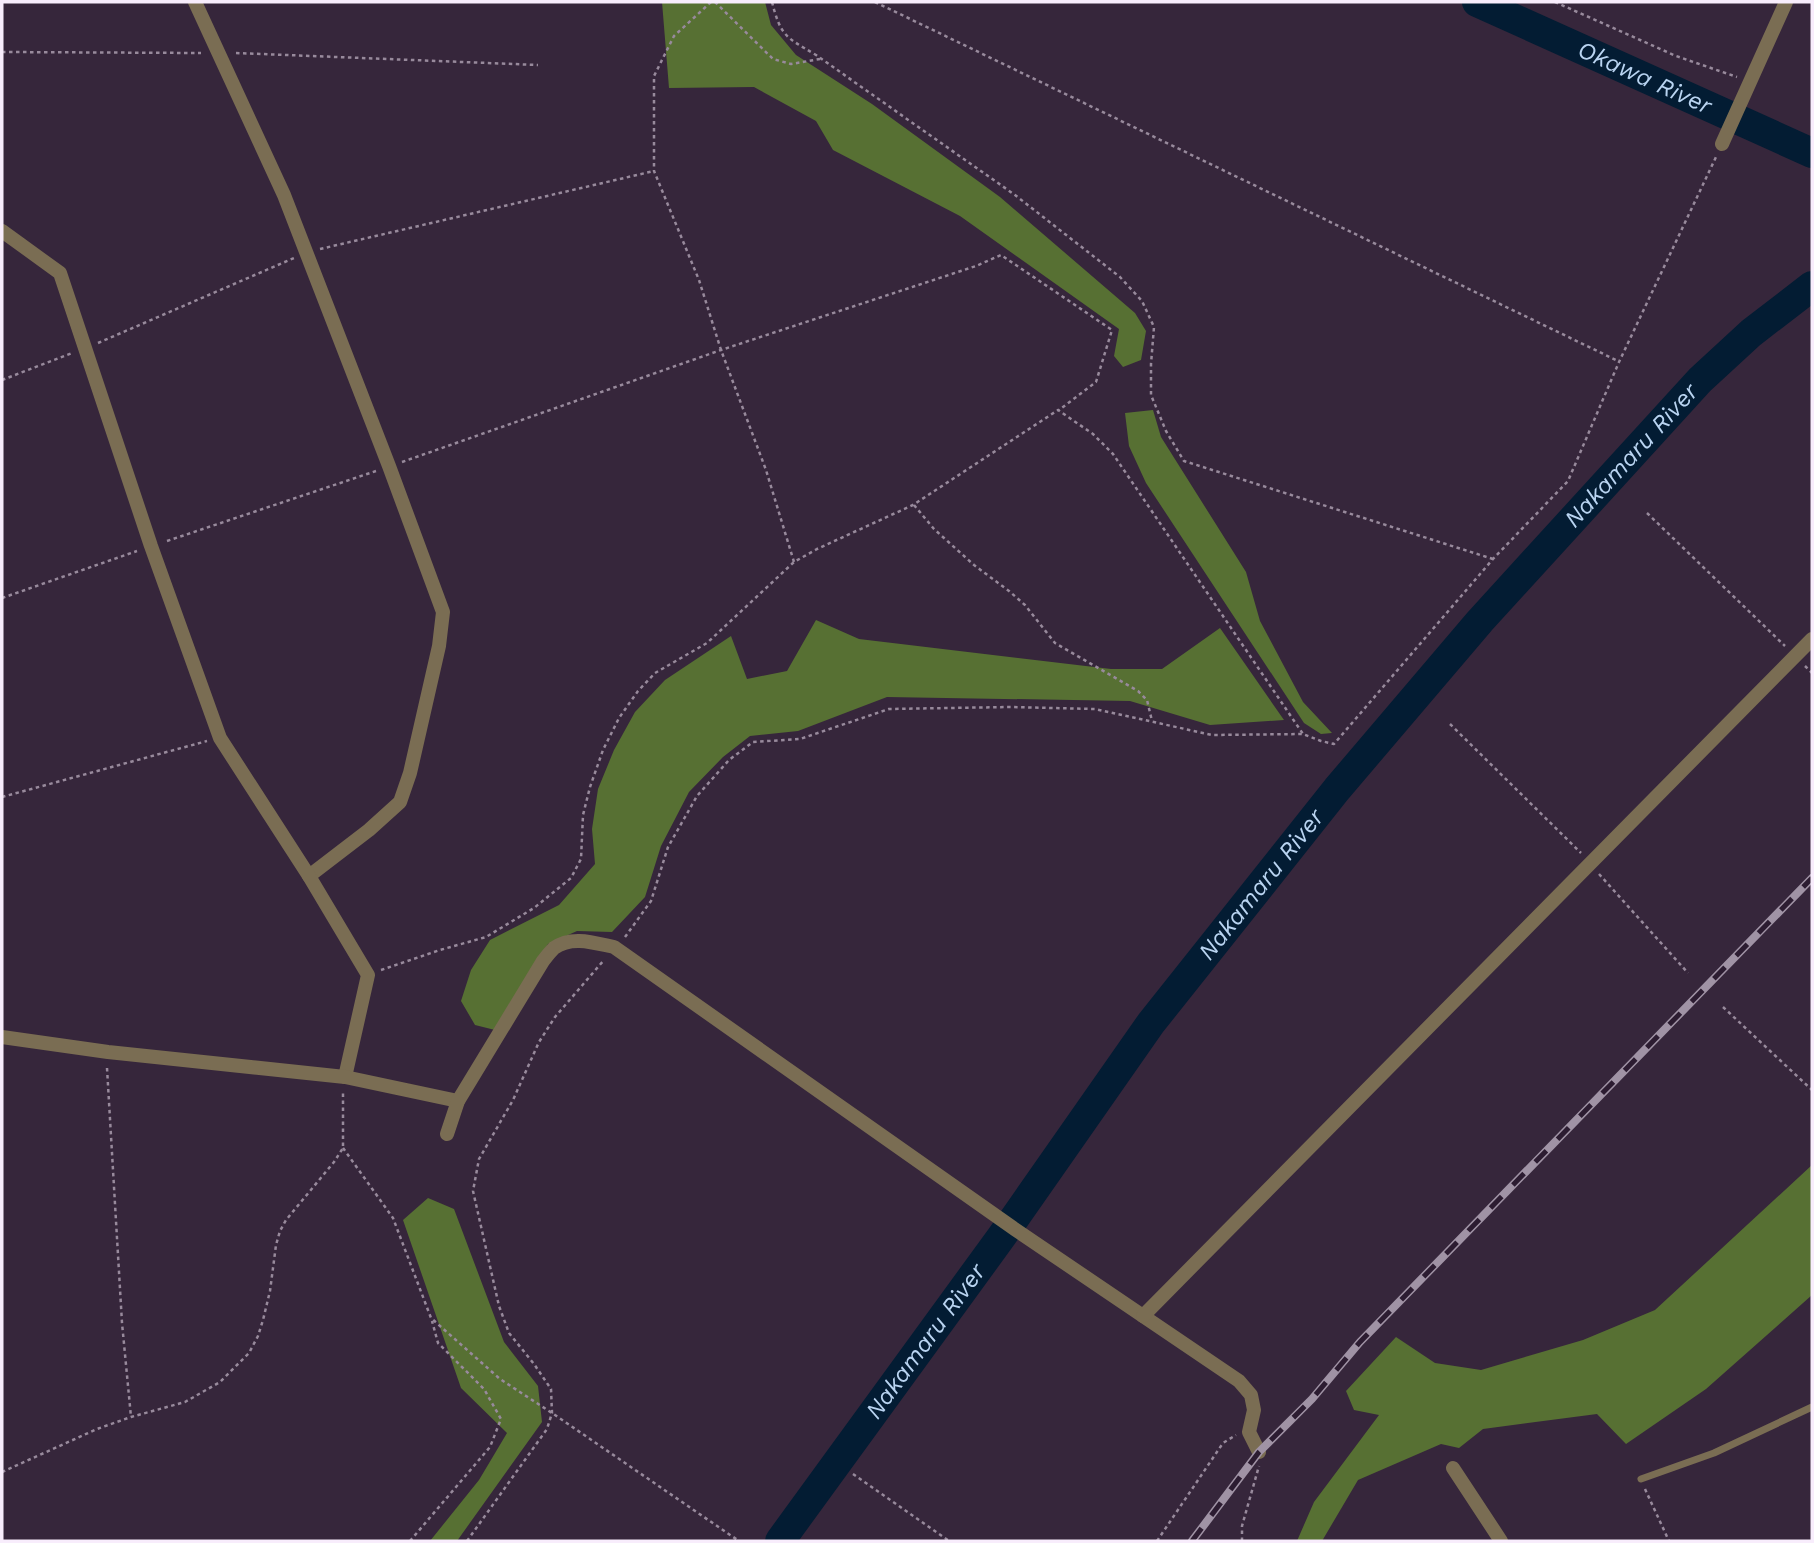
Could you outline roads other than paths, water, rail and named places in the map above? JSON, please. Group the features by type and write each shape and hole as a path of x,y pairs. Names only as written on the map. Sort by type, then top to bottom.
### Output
{"street":[{"path":"195,2 284,195 443,612 439,646 410,773 400,802 369,830 309,876"},
{"path":"1722,144 1786,2"},
{"path":"2,231 60,273 151,546 220,738 309,876 368,975 345,1077"},
{"path":"1143,1316 1812,639"},
{"path":"447,1134 458,1101 543,961 555,948 570,941 614,947 1010,1226 1239,1381 1251,1395 1254,1410 1249,1432 1259,1452"},
{"path":"2,1037 108,1052 345,1077 458,1101"},
{"path":"1452,1468 1501,1541"}],"lane":[{"path":"1641,1479 1714,1453 1812,1407"}],"waterway":[{"name":"Okawa River","path":"1477,2 1812,153"},
{"name":"Nakamaru River","path":"780,1541 1002,1236 1151,1023 1337,789 1480,621 1700,380 1751,333 1812,286"}],"railway":[{"path":"1192,1541 1259,1452 1312,1399 1360,1342 1812,878"}]}
